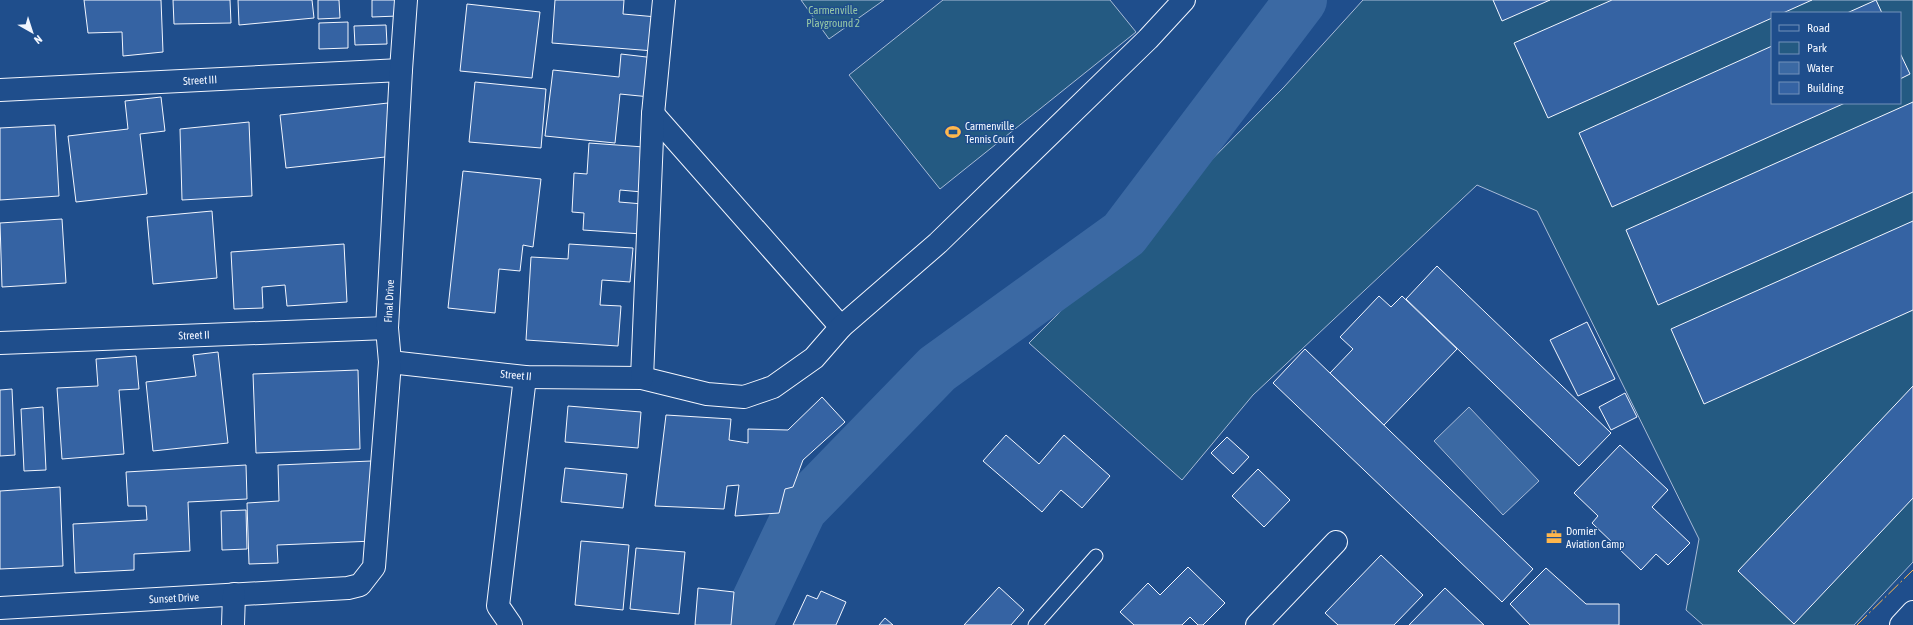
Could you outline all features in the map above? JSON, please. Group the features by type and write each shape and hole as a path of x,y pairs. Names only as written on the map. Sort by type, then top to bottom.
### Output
{"street":[{"name":"Final Drive","path":"348,588 360,585 374,567 390,362 387,328 406,0"},
{"path":"642,378 653,114 664,0"},
{"name":"Street II","path":"390,362 525,377 642,378 707,394 744,397 773,387 814,358 841,327 938,243 1148,39 1184,0"},
{"name":"Street III","path":"0,90 401,70"},
{"path":"653,114 841,327"},
{"name":"Street II","path":"0,343 387,328"},
{"path":"511,625 498,606 525,377"},
{"path":"1257,625 1336,542"},
{"name":"Sunset Drive","path":"0,608 348,588"},
{"path":"233,625 234,594"},
{"path":"1900,625 1913,612"}],"lane":[{"path":"1035,625 1096,556"}],"green space":[{"name":"Carmenville Playground 2","path":"801,0 884,0 829,39"},
{"name":"Carmenville Tennis Court","path":"943,0 1110,0 1136,32 940,189 849,75"},
{"path":"1363,0 1913,0 1913,562 1854,625 1703,625 1686,610 1699,539 1537,211 1477,185 1253,395 1182,480 1029,343 1284,87"}],"water":[{"path":"1469,407 1539,481 1503,515 1434,441"}],"building":[{"path":"84,0 161,0 163,52 123,56 122,32 88,33"},
{"path":"173,0 230,0 231,23 174,24"},
{"path":"238,0 312,0 314,18 239,25"},
{"path":"318,0 339,0 340,18 318,19"},
{"path":"372,0 398,0 398,16 372,17"},
{"path":"555,0 624,0 623,14 657,17 654,51 552,43"},
{"path":"1493,0 1550,0 1502,21"},
{"path":"1612,0 1812,0 1785,12 1771,12 1771,18 1548,118 1514,43"},
{"path":"1876,0 1882,12 1849,12"},
{"path":"467,4 540,12 532,78 460,71"},
{"path":"348,22 348,48 319,49 319,23"},
{"path":"386,25 387,44 355,45 354,26"},
{"path":"1771,46 1771,104 1843,104 1612,207 1579,133"},
{"path":"621,54 655,58 650,97 620,94 615,143 545,136 553,70 619,77"},
{"path":"1901,55 1910,74 1901,78"},
{"path":"475,82 546,89 541,148 469,142"},
{"path":"161,97 165,131 140,134 147,194 76,202 68,136 128,129 125,101"},
{"path":"1913,102 1913,192 1658,305 1626,230"},
{"path":"388,103 394,156 286,168 280,115"},
{"path":"249,122 252,196 182,200 180,129"},
{"path":"55,125 59,196 0,200 0,128"},
{"path":"589,143 644,147 642,192 620,190 619,202 643,204 642,234 583,230 584,213 572,212 574,173 587,174"},
{"path":"463,171 541,179 533,247 523,245 520,271 499,269 495,313 448,308"},
{"path":"212,211 217,278 153,284 147,217"},
{"path":"62,219 66,283 2,287 0,223"},
{"path":"1913,221 1913,310 1704,404 1671,329"},
{"path":"344,244 347,302 287,306 285,285 262,287 263,308 234,309 231,252"},
{"path":"569,244 633,248 630,282 602,280 600,305 621,306 618,346 526,340 531,257 568,259"},
{"path":"1437,266 1611,433 1579,466 1406,299"},
{"path":"1379,296 1391,307 1402,296 1457,349 1384,425 1330,373 1353,349 1340,337"},
{"path":"1587,322 1615,379 1578,396 1550,340"},
{"path":"1305,349 1533,569 1502,602 1273,383"},
{"path":"218,352 228,443 153,451 146,382 196,376 193,355"},
{"path":"136,356 139,389 119,390 124,454 62,459 57,388 98,386 96,359"},
{"path":"358,370 360,449 256,453 253,374"},
{"path":"1913,386 1913,498 1794,624 1738,571"},
{"path":"12,389 15,455 0,456 0,390"},
{"path":"1625,393 1637,417 1611,430 1599,407"},
{"path":"822,397 845,422 803,460 793,487 785,489 779,513 735,516 739,485 727,486 724,509 655,506 666,415 731,419 729,440 748,443 748,429 788,430"},
{"path":"568,406 641,412 638,448 565,442"},
{"path":"43,407 46,470 24,471 21,409"},
{"path":"1006,435 1039,464 1064,435 1110,476 1082,508 1061,490 1042,512 983,461"},
{"path":"1227,437 1249,457 1233,474 1211,453"},
{"path":"1620,445 1668,490 1652,507 1690,543 1668,565 1656,554 1641,570 1592,523 1598,516 1574,493"},
{"path":"371,461 374,541 277,545 278,563 249,564 247,503 279,501 278,465"},
{"path":"246,465 247,499 188,502 190,551 134,554 134,570 75,573 73,524 147,520 146,506 128,506 126,472"},
{"path":"565,468 627,474 623,508 561,502"},
{"path":"1258,469 1290,500 1264,527 1232,496"},
{"path":"60,487 63,566 0,569 0,491"},
{"path":"246,510 247,549 222,550 221,511"},
{"path":"581,541 629,545 623,610 575,605"},
{"path":"636,548 685,552 679,614 630,609"},
{"path":"1381,555 1423,595 1394,625 1338,625 1325,613"},
{"path":"1188,567 1225,603 1203,625 1198,625 1190,617 1182,625 1134,625 1120,612 1148,583 1160,595"},
{"path":"1546,568 1586,604 1619,604 1619,625 1530,625 1510,604"},
{"path":"999,587 1024,610 1011,625 964,625"},
{"path":"698,588 734,592 731,625 695,625"},
{"path":"1445,588 1484,625 1409,625"},
{"path":"821,591 846,602 836,625 793,625 807,595 817,599"},
{"path":"885,618 893,625 879,625"}],"waterway":[{"path":"746,625 801,509 937,369 1124,234 1301,0"}],"power":[{"path":"1857,625 1913,570"}],"place":[{"name":"Carmenville Tennis Court","path":"953,132"},
{"name":"Dornier Aviation Camp","path":"1554,537"}]}
